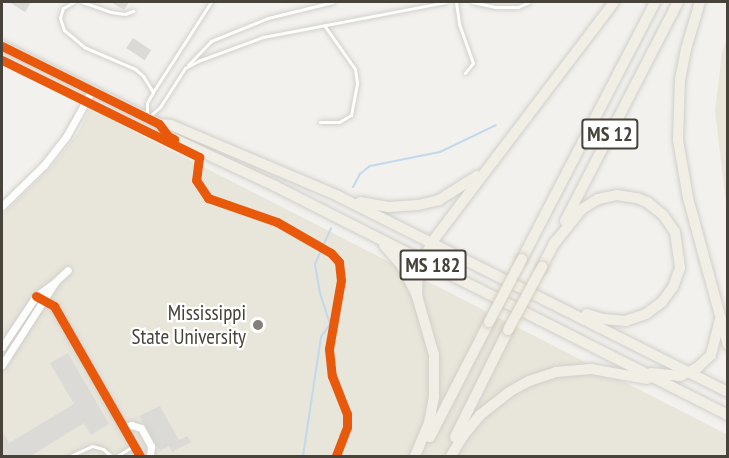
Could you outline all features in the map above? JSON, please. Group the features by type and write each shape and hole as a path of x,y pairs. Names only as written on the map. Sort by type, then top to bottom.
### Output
{"main road":[{"path":"417,296 418,273 432,242 614,2"},
{"name":"MS 12","path":"418,456 522,260 654,2"},
{"name":"MS 12","path":"445,456 678,2"},
{"path":"700,2 680,79 678,140 688,198 728,345"},
{"name":"MS 182","path":"2,46 159,124 171,125 338,196 728,392"},
{"name":"MS 182","path":"159,124 168,136 275,186 728,416"},
{"path":"338,196 373,205 418,205 439,200 461,188 491,164"},
{"path":"553,245 582,209 598,200 616,195 637,198 656,208 670,224 679,243 680,268 673,287 662,303 646,314 615,321 565,309"},
{"path":"377,238 398,259 417,296 431,341 436,371 432,410 418,456"},
{"path":"642,372 675,376 690,372 705,363 711,355 720,318"},
{"path":"451,456 480,415 509,392 543,376 591,369 624,373 665,384"}],"street":[{"path":"2,206 45,165 66,137 91,92"},
{"path":"2,347 36,296 68,270"},
{"path":"2,365 56,281"},
{"path":"36,296 54,306 140,456"},
{"path":"124,428 131,425 141,428 151,446 150,456"}],"lane":[{"path":"74,2 67,3 63,8 60,18 64,30 84,47 135,69 144,76 153,92"},
{"path":"82,2 111,12 125,14 134,11"},
{"path":"147,118 147,103 153,92 211,2"},
{"path":"147,118 160,107 185,68 211,41 268,18 333,2"},
{"path":"185,68 263,37 446,2"},
{"path":"456,2 459,24 473,63 465,73"},
{"path":"472,2 495,7 518,7 529,2"},
{"path":"320,122 346,120 351,115 357,83 355,69 324,25"},
{"path":"70,456 92,446 103,449 111,456"},
{"path":"117,456 134,446"}],"shaded area":[{"path":"727,39 727,211 715,111 722,52"},
{"name":"Mississippi State University","path":"90,109 728,435 727,456 2,456 2,215 52,166 78,133"}],"building":[{"path":"9,2 31,2 25,12"},
{"path":"111,2 129,2 124,10"},
{"path":"133,38 151,50 145,60 126,48"},
{"path":"68,353 109,424 91,435 84,423 31,456 2,456 2,430 9,443 74,404 50,363"},
{"path":"160,406 179,440 187,436 191,442 172,452 169,446 160,451 139,416"}],"waterway":[{"path":"353,187 360,174 370,166 440,152 496,125"},
{"path":"303,456 321,337 330,324 320,293 315,264 331,228"}],"cycle path":[{"path":"2,46 159,124 168,136 174,139"},
{"path":"2,60 199,157 196,180 208,198 277,222 331,253 339,262 341,280 329,349 332,376 347,414 347,427 336,456"},
{"path":"36,296 54,306 140,456"}],"place":[{"name":"Mississippi State University","path":"258,325"}]}
